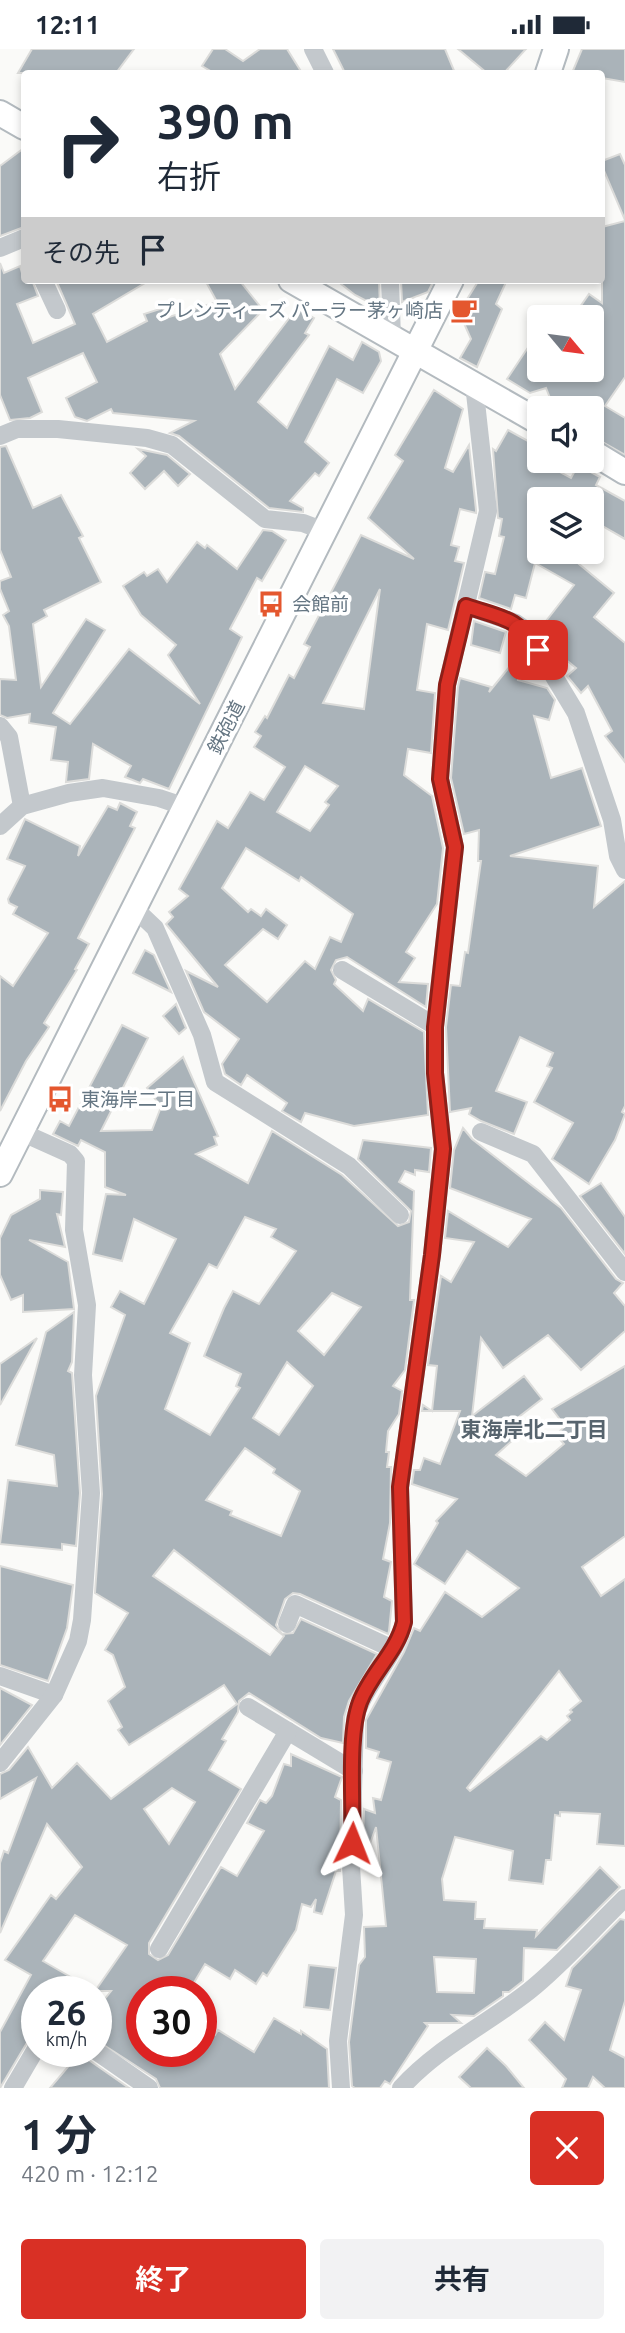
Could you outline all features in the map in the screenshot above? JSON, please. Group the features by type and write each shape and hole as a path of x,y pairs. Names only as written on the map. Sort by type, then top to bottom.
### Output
{"street":[{"path":"313,49 324,70"},
{"path":"549,70 556,49"},
{"path":"0,113 21,125"},
{"path":"0,248 21,239"},
{"path":"45,284 57,310"},
{"path":"298,284 527,415"},
{"path":"390,284 392,338"},
{"name":"鉄砲道","path":"0,1174 449,284"},
{"path":"341,2088 338,2041 354,1915 351,1866 355,1719 360,1703 401,1636 404,1622 400,1487 431,1267 443,1149 435,1073 435,1027 455,847 440,779 447,685 488,511 474,384"},
{"path":"0,436 17,429 58,429 147,439 172,445 265,519 303,523 324,531"},
{"path":"604,459 625,472"},
{"path":"466,606 516,623 526,630 576,713 591,752 612,820 618,856 625,870"},
{"path":"0,726 9,737 22,806"},
{"path":"0,827 22,806 69,793 103,788 159,798 186,807"},
{"path":"135,909 155,928 202,1035 215,1082 349,1165 400,1215"},
{"path":"342,970 435,1027"},
{"path":"0,1763 54,1695 78,1641 82,1620 91,1493 83,1375 87,1305 74,1230 76,1161 70,1154 21,1132"},
{"path":"481,1132 533,1154 625,1272"},
{"path":"287,1624 295,1604 393,1649"},
{"path":"0,1676 54,1695"},
{"path":"248,1707 354,1771"},
{"path":"159,1949 288,1731"},
{"path":"401,2088 420,2067 530,1991 625,1898"},
{"path":"112,2061 149,2088"},
{"path":"15,2088 26,2067"}],"building":[{"path":"32,49 134,49 118,70 21,70 21,73 18,73"},
{"path":"213,49 225,49 243,61 260,49 287,49 300,70 209,70 202,66"},
{"path":"333,49 445,49 454,70 344,70"},
{"path":"458,49 526,49 507,70 483,70"},
{"path":"582,49 625,49 625,82 605,79 605,70 573,70"},
{"path":"21,150 21,228 0,236 0,166"},
{"path":"620,154 625,165 625,220 605,173 605,160"},
{"path":"625,221 625,377 605,406 625,418 625,455 604,443 604,396 549,396 546,388 530,393 507,379 527,349 527,382 604,382 604,305 581,305 589,294 602,303 602,284 605,284 605,226"},
{"path":"0,263 4,273 20,266 21,284 34,284 38,296 17,304 33,343 75,324 58,284 143,284 93,314 107,342 147,321 144,314 163,308 166,318 217,302 207,284 242,284 263,310 220,354 235,389 297,308 314,318 305,333 309,335 258,402 287,428 329,346 353,360 362,342 379,352 381,361 363,393 337,379 305,442 329,463 319,476 315,473 290,501 303,508 303,512 269,508 179,436 170,433 194,421 113,413 111,409 87,421 75,417 66,398 97,382 83,353 28,378 42,412 30,418 10,420 0,395"},
{"path":"341,284 379,284 380,308"},
{"path":"401,284 432,284 428,292 402,302"},
{"path":"476,284 505,284 496,304 502,309 477,367 460,358 471,339 459,312"},
{"path":"434,390 463,409 445,468 453,472 469,445 476,513 460,509 451,545 459,547 455,561 464,563 448,630 427,624 417,690 435,693 431,753 408,749 404,775 432,796 443,848 437,904 406,952 415,958 399,982 428,984 426,1007 347,957 336,960 331,970 336,980 334,984 363,1011 368,999 424,1032 428,1115 354,1126 305,1113 301,1122 282,1111 287,1103 247,1075 241,1085 225,1074 222,1064 239,1039 204,1012 186,971 218,987 166,924 173,917 169,912 188,896 179,889 217,821 228,828 250,792 264,800 285,767 254,747 261,736 255,732 265,716 267,718 289,675 294,678 310,647 304,644 361,535 414,559 368,518 403,461 395,455","holes":["380,589 364,709 323,703","305,766 338,786 325,802 329,805 310,831 277,812","246,848 299,881 301,877 353,914 341,942 330,937 315,969 305,961 267,1002 225,965 263,929 278,939 287,925 266,909 261,916 251,909 248,912 222,888"]},
{"path":"508,430 527,440 527,473 562,473 571,478 574,473 593,473 600,477 596,485 600,487 527,487 527,564 535,564 526,598 515,595 511,609 479,598 485,572 495,574 504,537 499,536 502,519 498,518 493,449 496,451"},
{"path":"6,446 33,508 61,495 83,536 79,538 101,582 44,610 47,616 33,624 41,687 86,619 105,630 53,713 70,724 129,649 200,704 168,655 176,645 141,615 123,586 144,572 147,576 158,569 167,582 197,542 205,548 207,545 237,569 263,530 272,531 286,540 262,581 257,578 230,629 242,637 169,789 143,779 140,783 125,777 131,766 93,744 89,779 66,782 68,762 51,760 56,727 29,723 30,714 7,718 0,715 0,679 16,680 9,626 3,615 9,611 0,589 0,581 11,577 0,550 0,447"},
{"path":"138,449 167,455 190,474 178,486 164,471 145,489 130,473 146,456"},
{"path":"604,489 625,501 625,539 604,527"},
{"path":"537,564 579,564 614,593 594,617 625,643 625,762 605,736 612,731 588,686 581,693 567,676 576,668 548,645 539,630 574,585"},
{"path":"474,621 506,632 500,653 471,645"},
{"path":"524,649 526,652 518,680 547,688 555,700 549,720 534,716 551,778 582,768 601,826 510,856 598,866 594,907 625,881 625,1106 622,1112 625,1114 615,1140 589,1184 552,1159 573,1123 534,1102 552,1068 547,1066 553,1053 520,1037 496,1091 527,1102 514,1134 469,1114 471,1108 450,1112 446,1027 451,985 460,986 465,952 468,953 481,861 478,861 479,830 464,834 451,778 458,687 460,678 491,687 489,692"},
{"path":"120,803 137,812 130,826 135,828 78,938 89,944 75,969 77,970 44,1023 49,1027 26,1061 0,1111 0,976 13,986 48,933 13,914 17,907 9,903 8,899 25,866 7,859 25,819 80,846 78,856 108,806 117,810"},
{"path":"145,950 154,955 171,992 133,973"},
{"path":"176,1004 186,1028 179,1034 163,1016"},
{"path":"122,1025 148,1038 101,1131 152,1130 161,1107 147,1088 183,1057 218,1136 214,1137 217,1145 196,1154 248,1183 272,1131 342,1175 398,1226 409,1222 411,1211 358,1159 363,1140 431,1148 429,1172 415,1170 415,1175 405,1171 399,1182 414,1191 410,1300 414,1300 405,1370 393,1386 402,1391 399,1414 388,1431 386,1452 389,1452 387,1467 391,1467 390,1523 383,1559 391,1562 384,1597 392,1601 388,1634 300,1594 293,1593 285,1599 276,1625 282,1634 293,1633 301,1619 377,1654 349,1701 344,1717 343,1743 321,1738 249,1693 239,1701 238,1712 222,1739 226,1741 209,1770 241,1789 149,1943 149,1954 158,1960 168,1955 221,1867 237,1876 264,1831 247,1823 260,1800 266,1803 272,1796 284,1764 291,1766 291,1754 342,1777 335,1797 341,1800 340,1871 336,1871 322,1914 314,1912 316,1899 311,1907 302,1904 296,1930 267,1976 263,1973 256,1984 235,1970 230,1979 205,1964 198,1976 126,1976 126,2060 112,2050 112,1976 105,1976 127,1945 75,1915 43,1961 69,1976 30,1976 5,1960 51,1895 56,1899 82,1867 47,1824 0,1933 0,1863 4,1851 8,1853 36,1778 0,1799 0,1774 9,1770 28,1747 52,1788 77,1763 111,1799 237,1704 224,1685 129,1745 118,1730 122,1727 108,1701 125,1687 113,1655 105,1650 128,1613 95,1593 102,1494 96,1396 125,1315 111,1307 120,1291 144,1304 176,1239 134,1219 122,1261 93,1254 106,1194 126,1195 105,1187 105,1152 81,1140 78,1146 53,1134 60,1121 69,1126","holes":["245,1217 276,1229 271,1237 296,1251 259,1304 233,1291 224,1308 204,1356 241,1374 236,1386 240,1388 210,1435 165,1409 190,1343 170,1333 209,1264 217,1268","332,1293 361,1307 324,1355 298,1331","287,1362 313,1386 279,1435 253,1418","245,1448 275,1469 273,1473 300,1491 281,1536 230,1515 232,1511 206,1500","174,1550 284,1636 270,1655 153,1576","172,1788 195,1802 169,1844 144,1809"]},
{"path":"463,1128 472,1139 561,1208 616,1279 623,1283 614,1293 625,1306 625,1331 581,1370 548,1335 503,1368 481,1338 472,1416 524,1376 542,1399 507,1426 515,1438 496,1455 526,1476 564,1444 556,1435 565,1426 552,1409 625,1366 625,1536 582,1567 601,1596 625,1579 625,1846 597,1844 600,1814 560,1812 560,1816 555,1815 551,1860 546,1860 543,1884 509,1880 513,1851 455,1837 442,1879 444,1900 476,1902 475,1919 485,1919 484,1928 537,1930 536,1936 600,1867 620,1887 557,1950 524,1948 523,1981 509,1992 503,1992 503,1996 474,2016 452,2015 461,2023 425,2023 428,2026 390,2084 385,2081 380,2088 355,2088 352,2086 349,2042 359,1965 365,1957 364,1927 386,1926 376,1827 362,1866 364,1809 375,1813 373,1798 381,1800 391,1762 377,1758 379,1752 366,1748 366,1720 404,1652 414,1628 420,1631 445,1592 482,1617 519,1588 467,1551 445,1584 414,1564 438,1523 436,1521 457,1499 412,1484 414,1470 420,1470 424,1458 440,1464 460,1411 432,1411 437,1366 428,1365 441,1276 451,1282 474,1242 445,1238 448,1211 508,1247 531,1219 450,1188 454,1150","holes":["559,1671 581,1701 570,1710 572,1712 567,1716 570,1720 547,1740 541,1736 470,1791 467,1788","434,1957 476,1959 474,1993 437,1992"]},
{"path":"601,1183 625,1217 625,1254 580,1196"},
{"path":"40,1190 63,1192 61,1215 57,1214 65,1247 29,1240 68,1262 74,1309 23,1312 23,1295 11,1300 0,1275 0,1238 11,1215 40,1199"},
{"path":"74,1312 72,1362 68,1371 72,1373 80,1493 76,1546 62,1544 62,1550 0,1544 8,1480 57,1486 54,1455 16,1445 46,1332"},
{"path":"37,1338 0,1405 0,1364"},
{"path":"0,1566 73,1585 67,1628 48,1681 0,1665"},
{"path":"0,1688 32,1705 0,1745"},
{"path":"620,1919 625,1920 625,2001 610,2050 625,2058 625,2088 605,2088 593,2077 588,2088 562,2088 566,2079 529,2040 545,2022 564,2040 581,1990 566,1986 572,1968"},
{"path":"309,1965 336,1968 330,2010 304,2007"},
{"path":"21,1993 21,2053 0,2088 0,2032"},
{"path":"274,2018 301,2034 301,2031 327,2049 329,2088 160,2088 156,2079 138,2067 217,2067 218,2030 254,2052"},
{"path":"487,2048 524,2088 471,2088 459,2077"},
{"path":"68,2067 99,2067 129,2088 50,2088"}],"place":[{"name":"プレンティーズ パーラー茅ヶ崎店","path":"464,310"},
{"name":"会館前","path":"271,604"},
{"name":"東海岸二丁目","path":"60,1099"}],"district":[{"name":"東海岸北二丁目","path":"534,1429"}],"route":[{"path":"352,1843 355,1719 363,1696 401,1636 404,1622 400,1487 432,1255 443,1149 435,1073 435,1027 441,953 455,847 440,779 447,685 466,606 516,623 526,630 538,650"}]}
